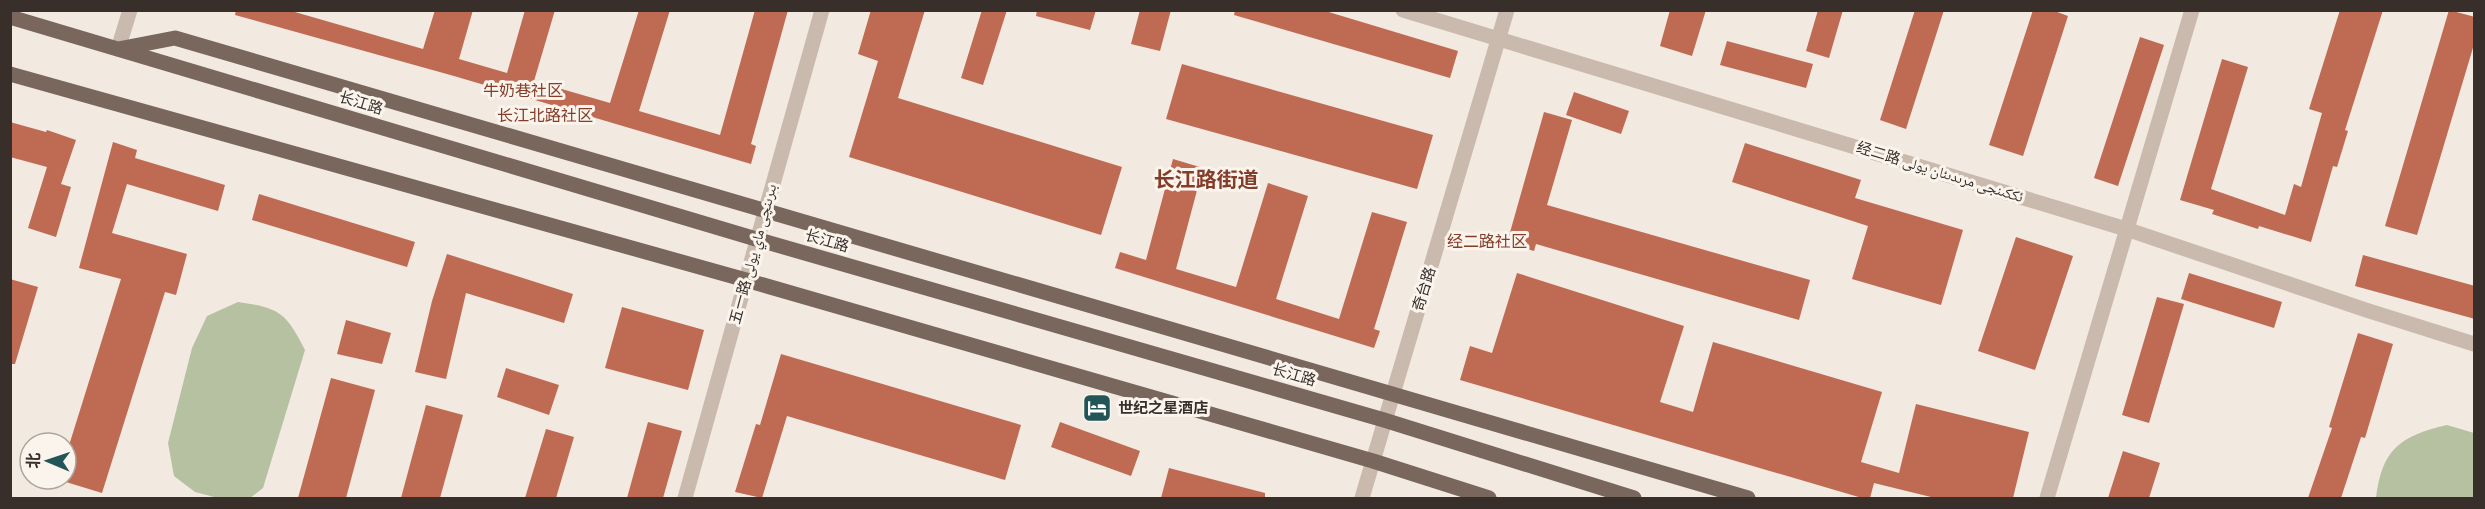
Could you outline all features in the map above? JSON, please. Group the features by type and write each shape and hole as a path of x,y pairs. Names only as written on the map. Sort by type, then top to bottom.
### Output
{"main road":[{"name":"长江路","path":"10,17 756,239 1384,420 1634,498"},
{"path":"118,50 174,38 1748,498"},
{"path":"10,74 746,280 1373,461 1489,498"}],"street":[{"path":"118,50 130,10"},
{"name":"五一路 بىرىنچى ماي يولى","path":"685,498 822,10"},
{"name":"经二路 ئككىنجى مرىدىئان يولى","path":"1402,10 2126,229 2475,344"},
{"name":"奇台路","path":"1362,498 1507,10"},
{"path":"2047,498 2192,10"}],"green space":[{"path":"238,302 264,307 280,314 287,320 305,350 263,488 250,498 218,498 195,492 174,476 168,443 192,348 207,316"},
{"path":"2447,425 2474,433 2474,498 2376,498 2383,467 2396,447 2417,434"}],"building":[{"path":"236,10 288,10 423,49 435,10 473,10 459,59 507,73 525,10 555,10 534,81 610,103 639,10 670,10 639,111 720,135 755,10 788,10 751,144 756,146 751,164 454,76 235,15"},
{"path":"871,10 925,10 898,98 1122,167 1101,235 849,157 878,61 858,54"},
{"path":"982,10 1007,10 983,85 961,78"},
{"path":"1037,10 1096,10 1090,30 1036,16"},
{"path":"1140,10 1171,10 1160,51 1131,44"},
{"path":"1235,10 1322,10 1458,51 1450,78 1234,15"},
{"path":"1670,10 1706,10 1692,56 1660,46"},
{"path":"1818,10 1843,10 1829,58 1806,51"},
{"path":"1915,10 1944,10 1906,129 1880,120"},
{"path":"2033,10 2052,10 2068,16 2023,156 1989,145"},
{"path":"2340,10 2383,10 2345,130 2348,131 2337,167 2333,166 2311,242 2259,226 2258,229 2212,214 2214,210 2180,200 2222,59 2248,67 2211,189 2285,215 2294,184 2301,187 2322,113 2309,109"},
{"path":"2449,10 2475,17 2475,41 2417,235 2385,226"},
{"path":"2140,37 2164,45 2118,186 2094,178"},
{"path":"1727,41 1813,64 1806,88 1720,65"},
{"path":"1182,64 1433,135 1417,189 1166,119"},
{"path":"1574,92 1629,111 1621,134 1566,115"},
{"path":"1544,112 1572,120 1547,205 1810,280 1799,320 1536,244 1534,251 1507,243"},
{"path":"10,122 46,132 47,130 76,140 61,184 71,187 56,237 28,228 47,167 10,157"},
{"path":"113,142 137,150 135,158 225,185 218,211 127,184 112,233 187,254 176,295 165,292 102,493 78,486 78,431 74,431 121,279 79,268"},
{"path":"1745,143 1861,180 1855,198 1963,230 1941,305 1852,279 1868,226 1732,182"},
{"path":"1173,159 1203,168 1176,269 1236,287 1268,183 1308,196 1276,299 1339,319 1372,212 1407,222 1374,329 1380,331 1374,348 1115,268 1120,252 1146,260"},
{"path":"259,194 415,242 407,267 252,220"},
{"path":"2016,237 2073,256 2035,370 1978,351"},
{"path":"447,254 573,294 564,323 466,293 446,379 415,372 432,301"},
{"path":"2363,255 2475,286 2475,319 2355,286"},
{"path":"1517,273 1684,326 1660,402 1693,412 1713,342 1882,392 1861,462 1899,473 1916,404 2029,432 2013,498 1935,498 1874,483 1870,498 1862,498 1460,380 1470,346 1492,353"},
{"path":"2189,273 2282,302 2274,328 2181,299"},
{"path":"10,279 38,287 15,364 10,364"},
{"path":"2157,297 2184,304 2149,423 2122,415"},
{"path":"622,307 704,330 688,390 605,368"},
{"path":"346,320 391,333 382,364 337,354"},
{"path":"2358,333 2393,344 2365,438 2361,437 2341,498 2308,498 2332,428 2329,427"},
{"path":"781,354 1021,425 1005,480 787,416 762,498 735,492 756,424 760,425"},
{"path":"506,368 559,385 549,415 497,397"},
{"path":"331,378 375,390 346,498 298,498"},
{"path":"426,405 463,415 440,498 401,498"},
{"path":"648,422 682,431 663,498 627,498"},
{"path":"1060,422 1140,451 1131,476 1051,447"},
{"path":"546,429 574,437 556,498 525,498"},
{"path":"2123,451 2160,463 2149,498 2108,498"},
{"path":"1169,468 1265,493 1265,498 1161,498"}],"place":[{"name":"世纪之星酒店","path":"1097,408"}],"district":[{"name":"牛奶巷社区","path":"523,90"},
{"name":"长江北路社区","path":"545,115"},
{"name":"长江路街道","path":"1206,180"},
{"name":"经二路社区","path":"1487,241"}]}
